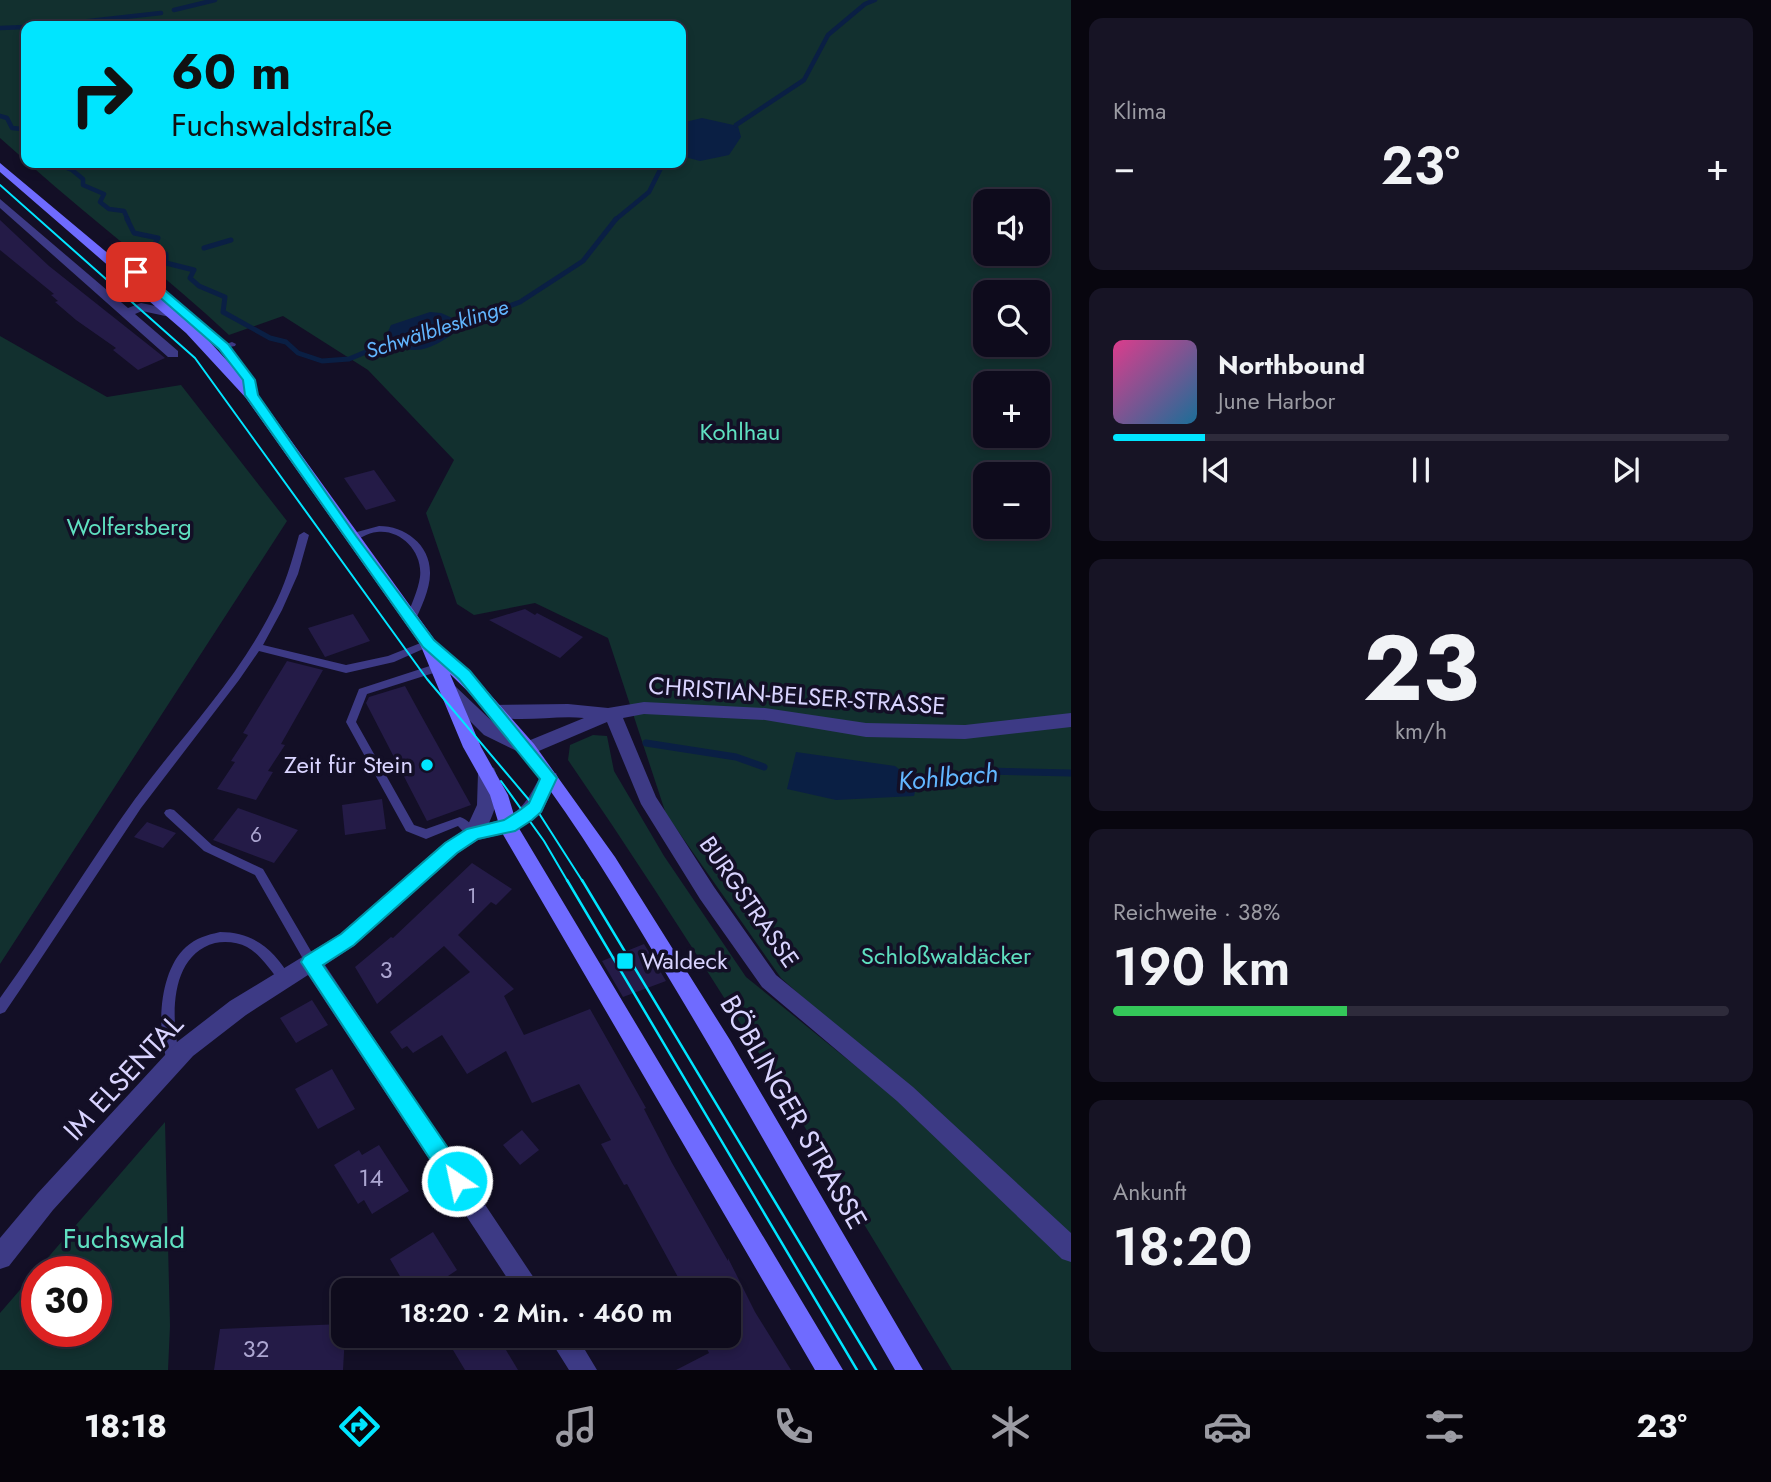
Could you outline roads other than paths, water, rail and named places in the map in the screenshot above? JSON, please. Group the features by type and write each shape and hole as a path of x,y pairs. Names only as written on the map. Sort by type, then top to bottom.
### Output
{"main road":[{"name":"BÖBLINGER STRASSE","path":"0,156 228,345 249,380 251,395"},
{"name":"BÖBLINGER STRASSE","path":"0,166 211,350 251,395 351,539 428,643 472,747 499,795 509,826 830,1370"},
{"name":"BÖBLINGER STRASSE","path":"428,643 464,675 527,750 587,828 687,989 909,1370"}],"street":[{"path":"0,202 173,354"},
{"path":"141,307 144,291"},
{"path":"125,313 141,307 170,313"},
{"name":"BÖBLINGER STRASSE","path":"449,690 491,730 527,750"},
{"name":"CHRISTIAN-BELSER-STRASSE","path":"527,750 612,713 644,708 765,714 866,730 965,732 1071,720"},
{"path":"494,710 520,713 568,710 612,713"},
{"name":"BURGSTRASSE","path":"612,713 648,799 706,892 769,981 905,1094 1071,1250"},
{"name":"BÖBLINGER STRASSE","path":"473,834 490,797 487,773"},
{"path":"473,834 509,826 535,807 549,778"},
{"name":"IM ELSENTAL","path":"0,1257 45,1202 174,1062 213,1026 347,940 451,848 473,834"},
{"path":"311,962 522,1278"},
{"path":"570,1348 584,1370"}],"lane":[{"path":"351,539 370,529 385,528 399,530 411,537 422,557 425,576 411,619"},
{"path":"0,1008 138,803 258,647 295,570 304,535"},
{"path":"258,647 346,669 390,659 428,643"},
{"path":"439,667 363,692 351,722 410,828 426,834 460,821 473,834"},
{"path":"170,813 208,848 259,872 311,962"},
{"path":"174,1062 168,1044 172,984 179,961 191,947 208,938 231,936 248,941 285,979"}],"water":[{"path":"702,118 738,126 741,137 729,155 700,161 686,157 686,122"},
{"path":"430,312 441,313 466,324 437,344 417,350 396,345 386,336 391,325"},
{"path":"796,752 895,766 917,783 914,796 836,800 787,789"}],"waterway":[{"path":"174,10 215,0"},
{"name":"Schwälblesklinge","path":"736,125 804,80 828,35 865,4 875,0"},
{"path":"89,21 161,13"},
{"path":"0,28 21,27"},
{"path":"0,116 7,118 12,128 21,129"},
{"path":"67,168 83,179 83,185 104,194 100,202 109,209 124,211 128,220"},
{"name":"Schwälblesklinge","path":"616,220 649,192 661,168"},
{"path":"127,219 134,233 158,238 151,251 166,254 166,263 194,270 190,278 199,286 225,297 223,312 270,338 286,342 298,353 322,361 349,359 397,339"},
{"name":"Schwälblesklinge","path":"456,326 520,302 583,261 616,220"},
{"path":"204,248 231,240"},
{"name":"Kohlbach","path":"646,743 736,757 764,767"},
{"name":"Kohlbach","path":"908,783 985,771 1071,773"}],"tram line":[{"path":"0,185 195,358 427,679 535,807 583,882"},
{"path":"501,781 544,841 568,882"},
{"path":"567,880 857,1370"},
{"path":"582,880 876,1370"}],"place":[{"name":"Zeit für Stein","path":"427,765"},
{"name":"Waldeck","path":"625,961"}],"park label":[{"name":"Kohlhau","path":"740,432"},
{"name":"Wolfersberg","path":"129,527"},
{"name":"Schloßwaldäcker","path":"946,956"},
{"name":"Fuchswald","path":"124,1238"}]}
